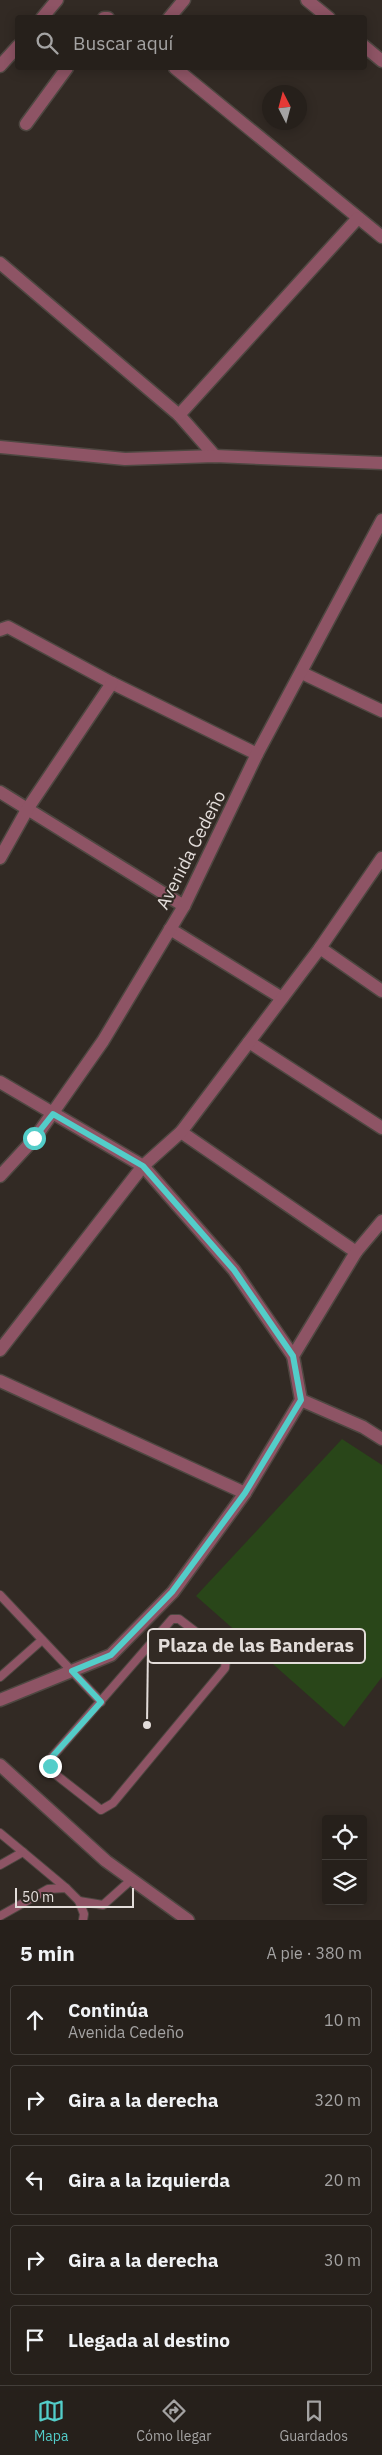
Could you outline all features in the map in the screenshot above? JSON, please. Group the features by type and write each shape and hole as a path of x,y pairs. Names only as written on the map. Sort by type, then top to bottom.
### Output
{"street":[{"path":"44,15 56,0"},
{"path":"172,15 184,0"},
{"path":"307,0 325,15"},
{"path":"367,48 382,61"},
{"path":"0,66 15,49"},
{"path":"26,124 66,70"},
{"path":"177,70 382,237"},
{"path":"179,415 358,218"},
{"path":"0,263 179,415 215,456"},
{"path":"0,447 125,459 215,456 382,463"},
{"name":"Avenida Cedeño","path":"0,1176 53,1114 103,1041 184,906 258,754 382,520"},
{"path":"0,630 8,627 112,683 258,754"},
{"path":"302,673 382,710"},
{"path":"0,858 28,808 112,683"},
{"path":"0,792 184,906"},
{"path":"0,1350 143,1166 181,1132 320,948 382,858"},
{"path":"170,929 282,998"},
{"path":"320,948 382,990"},
{"path":"249,1042 382,1128"},
{"path":"0,1082 143,1166 234,1270 293,1356 301,1400 245,1493 172,1592 111,1655 0,1700"},
{"path":"181,1132 356,1252"},
{"path":"293,1356 356,1252 382,1221"},
{"path":"0,1381 245,1493"},
{"path":"301,1400 362,1426 382,1440"},
{"path":"0,1765 72,1832 131,1880 188,1920"}],"lane":[{"path":"0,1595 101,1702"},
{"path":"172,1619 179,1619 222,1652 226,1660 225,1668 126,1788 113,1803 101,1810 55,1774 50,1766 52,1757 101,1702 172,1619"},
{"path":"0,1677 42,1640"},
{"path":"0,1833 79,1901 84,1914 83,1920"},
{"path":"0,1865 23,1852"},
{"path":"79,1901 103,1905 131,1880"},
{"path":"0,1916 48,1889 66,1888"}],"green space":[{"path":"342,1439 382,1465 382,1677 344,1727 196,1596"}],"place":[{"name":"Plaza de las Banderas","path":"147,1725"}],"route":[{"path":"34,1138 53,1114 143,1166 234,1270 293,1356 301,1400 245,1493 172,1592 111,1655 72,1671 101,1702 52,1757 50,1766"}]}
